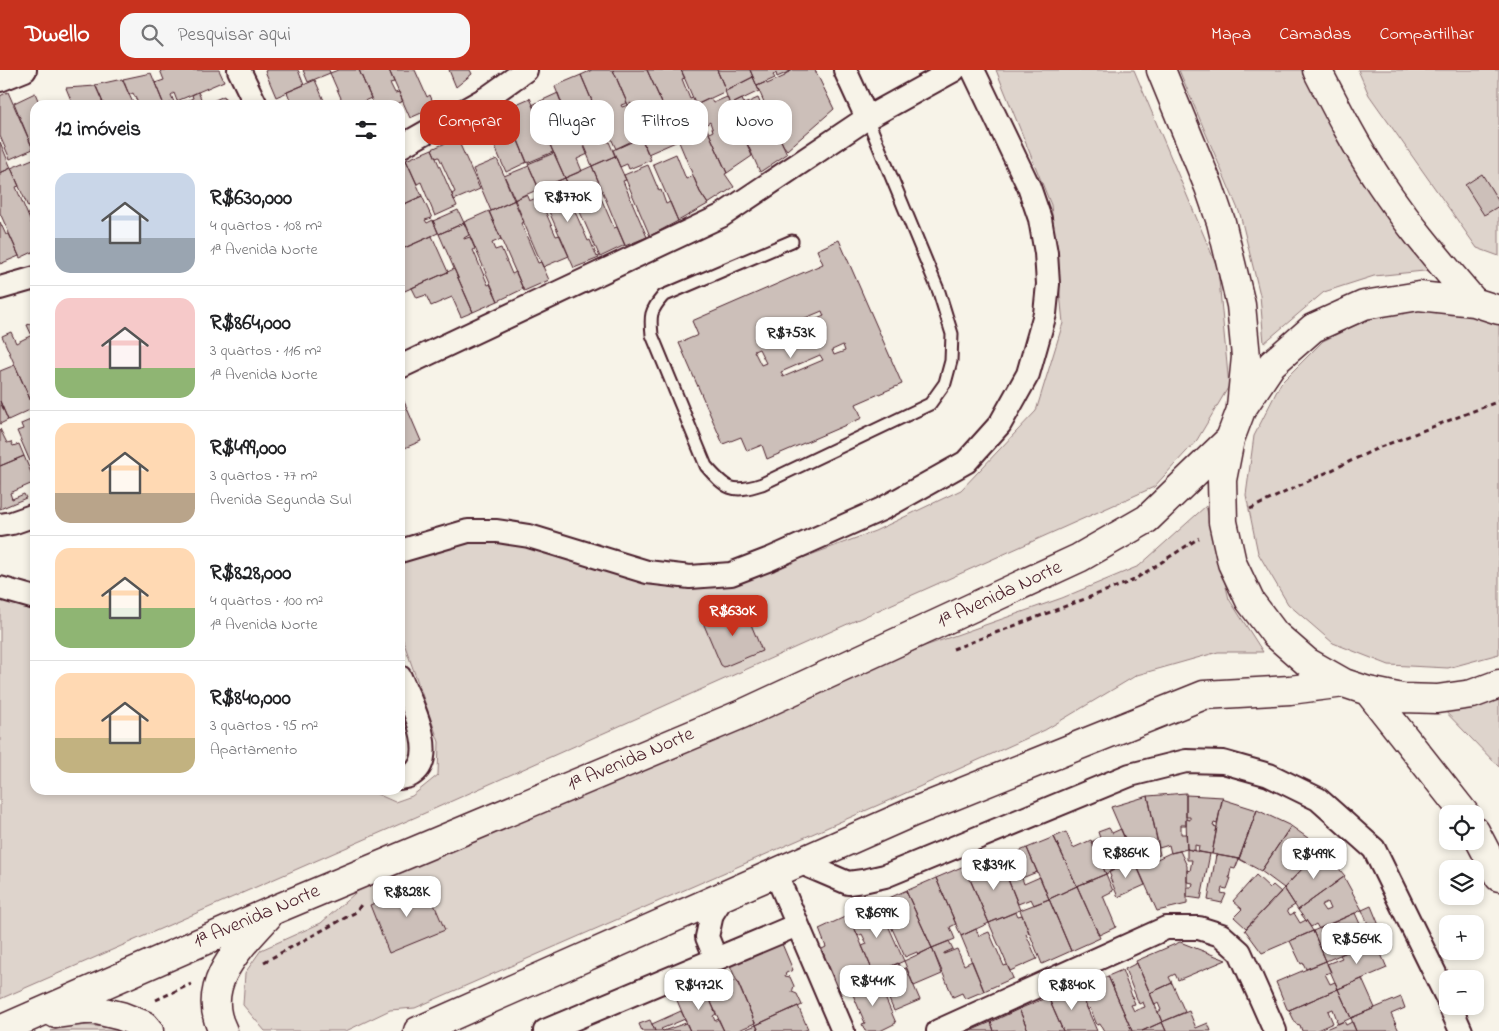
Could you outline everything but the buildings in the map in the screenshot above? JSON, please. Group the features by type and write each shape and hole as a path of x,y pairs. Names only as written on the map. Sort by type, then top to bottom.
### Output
{"main road":[{"path":"1161,70 1209,187 1221,222 1241,305 1246,357 1241,410"},
{"path":"1317,70 1342,119 1381,184 1420,237 1486,306"},
{"path":"1486,306 1419,296 1364,305 1313,328 1272,364 1241,410 1230,439 1222,480 1223,522 1232,563 1250,601 1275,634 1307,662 1356,687 1402,698 1437,699 1472,694 1499,684"},
{"name":"1ᵃ Avenida Norte","path":"0,1030 274,910 742,714 1079,558 1148,519 1230,439"},
{"path":"1356,687 1457,805"},
{"path":"418,1031 922,809 1204,695 1356,687"},
{"path":"1484,849 1499,877"},
{"path":"223,1031 219,1022 216,1002 220,976 233,954 274,910"},
{"path":"27,1018 92,1009 122,1016 144,1025 149,1031"}],"street":[{"path":"0,80 26,70"},
{"path":"239,70 254,100"},
{"path":"405,144 488,97 526,70"},
{"path":"845,70 867,118"},
{"path":"405,365 721,216 867,118 954,70"},
{"path":"405,550 468,531 497,530 529,536 647,572 690,577 730,574 770,559 882,509 966,462 1000,424 1028,374 1045,314 1048,284 1046,254 1040,219 1029,188 973,70"},
{"path":"0,288 30,279"},
{"path":"0,525 30,517"},
{"path":"0,588 30,597"},
{"path":"405,690 422,732 424,750 421,765 412,774 405,776"},
{"path":"843,1031 797,925 787,868 848,883 885,876 1130,775 1186,761 1223,762 1268,775 1318,799 1374,849 1439,982"},
{"path":"716,959 707,937 712,914 724,897"},
{"path":"545,1031 797,925"},
{"path":"938,1031 1166,928 1199,928 1221,935 1240,952 1274,1031"},
{"path":"1454,1015 1461,1031"}],"lane":[{"path":"792,241 662,296 653,307 650,319 652,335 706,466 718,480 729,487 744,490 762,484 930,404 944,382 951,361 952,334 939,292 867,118"}],"shaded area":[{"path":"996,70 1134,70 1218,269 1229,386 1197,440 1154,487 416,817 0,999 0,599 30,608 30,795 379,795 395,802 412,796 438,775 439,742 405,646 405,559 457,540 516,541 743,580 875,531 961,490 1036,411 1063,323 1051,205"},
{"path":"1179,70 1306,70 1434,270 1374,276 1324,292 1264,343 1260,295 1240,214"},
{"path":"1358,70 1499,70 1499,256 1477,248 1369,95"},
{"path":"1436,308 1499,323 1499,654 1448,668 1389,665 1333,643 1288,604 1258,553 1246,495 1254,436 1281,383 1323,341 1377,315"},
{"path":"1206,506 1229,599 1263,652 1218,652 1137,675 1045,730 415,1008 390,1010 346,1031 265,1031 243,1005 245,973 261,950 321,923 362,887 925,646 1062,598 1139,566"},
{"path":"1499,694 1499,767 1437,703"},
{"path":"71,1024 129,1029 131,1031 51,1031"}]}
